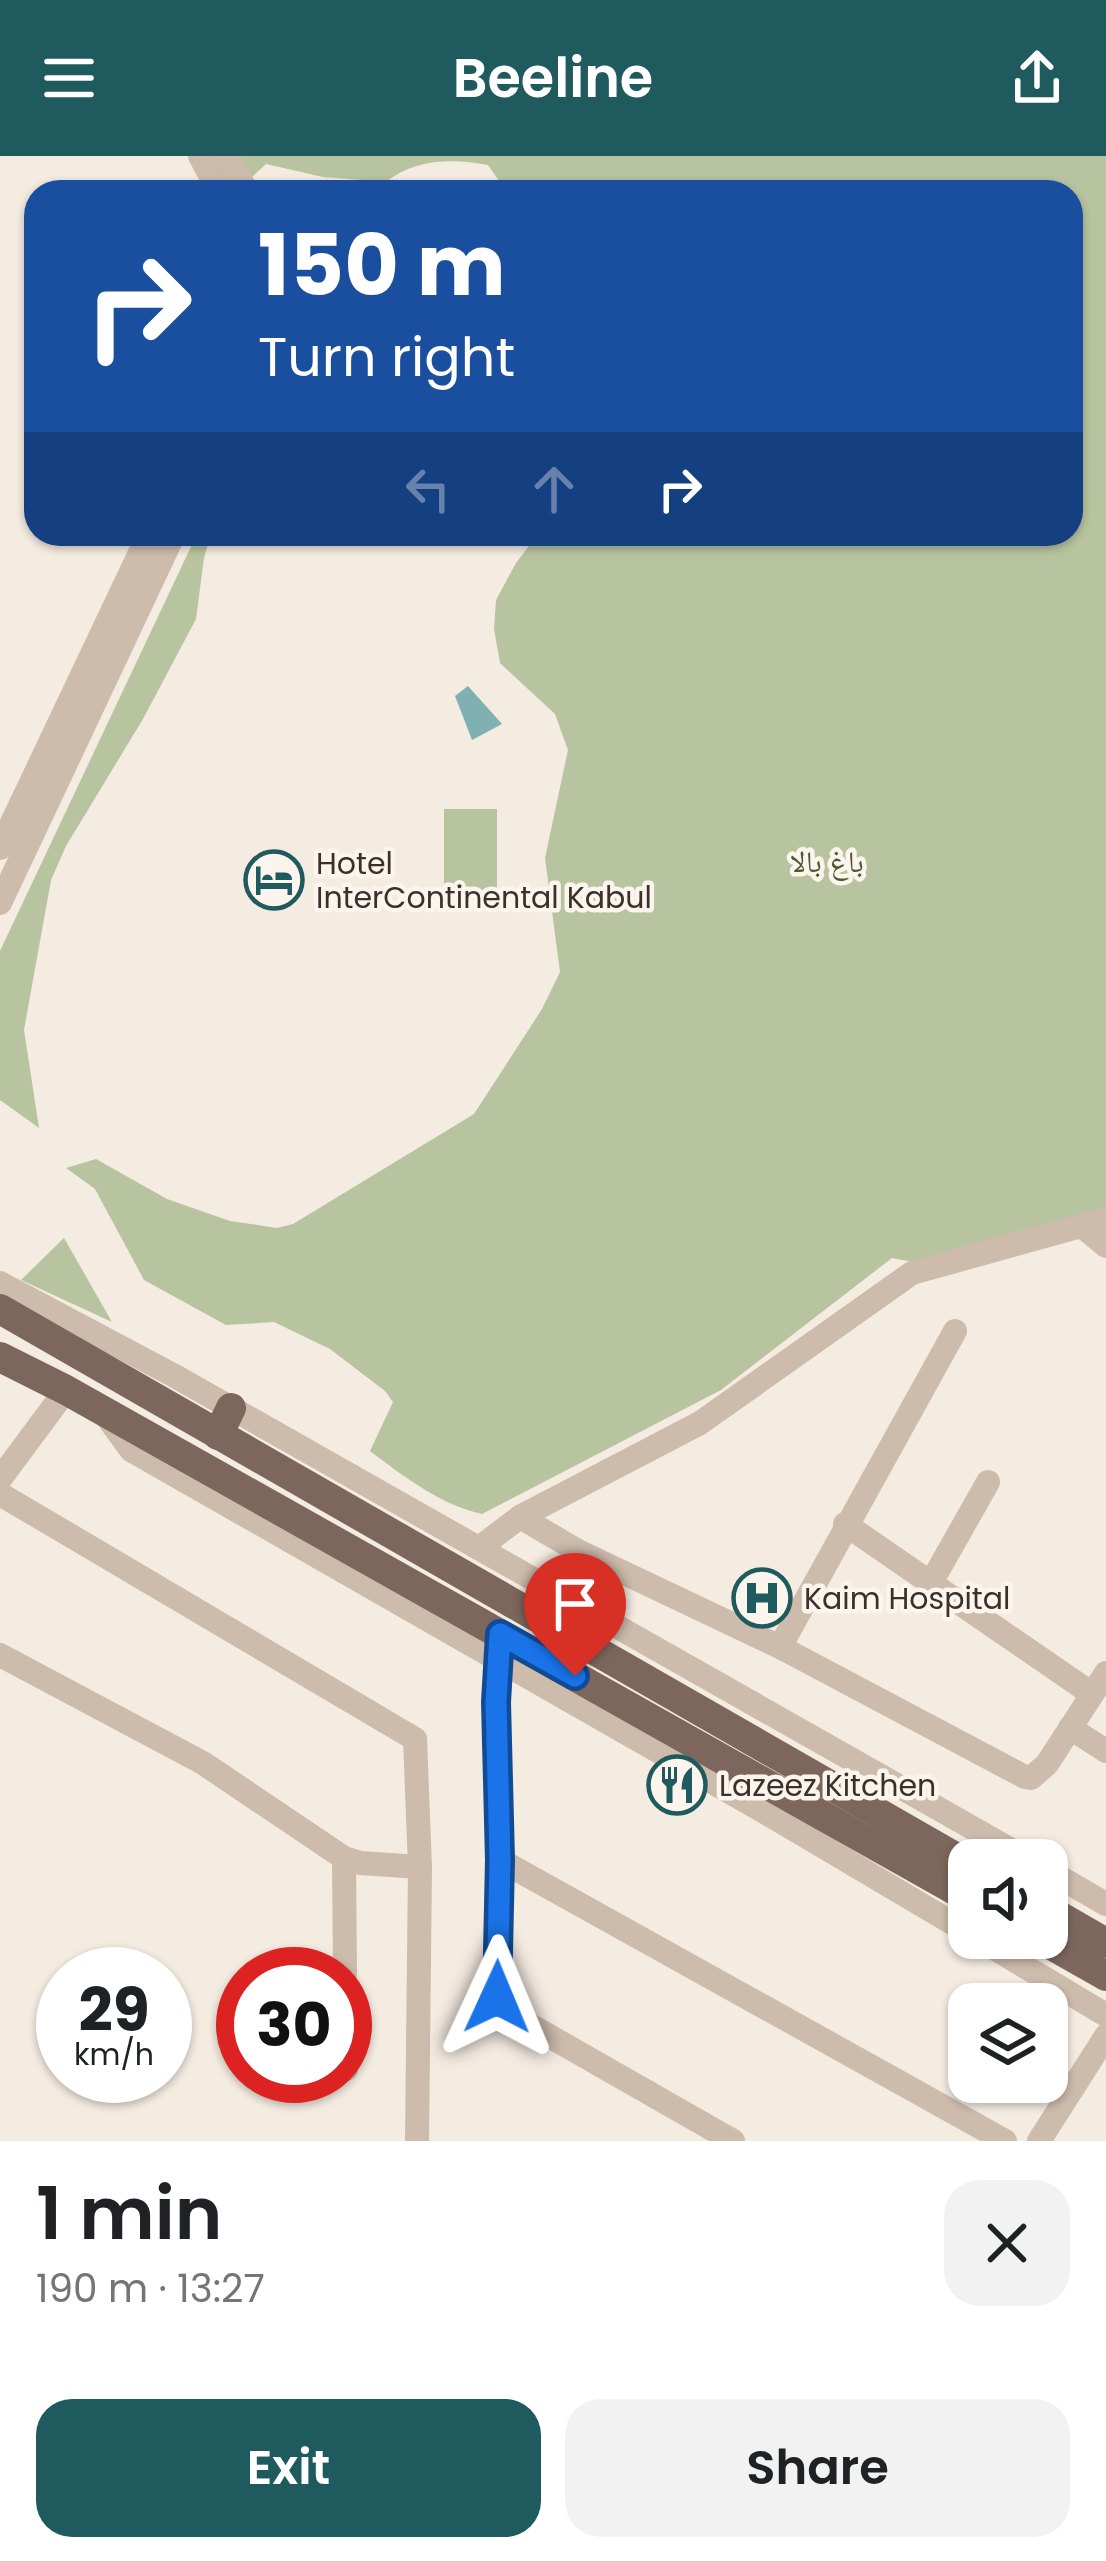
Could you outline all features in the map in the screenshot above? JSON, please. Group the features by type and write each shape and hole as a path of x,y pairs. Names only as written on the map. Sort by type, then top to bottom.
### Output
{"main road":[{"path":"5,1299 225,1422 948,1885"},
{"path":"0,1357 102,1410 499,1647 694,1725 948,1854"},
{"path":"1068,1921 1106,1943"},
{"path":"1068,1954 1106,1976"}],"street":[{"path":"0,848 143,546"},
{"path":"0,903 168,546"},
{"path":"479,1548 520,1517 700,1423 911,1273 1094,1222 1106,1246"},
{"path":"780,1647 955,1331"},
{"path":"0,1479 66,1390"},
{"path":"225,1422 479,1548 992,1839"},
{"path":"932,1582 988,1482"},
{"path":"0,1494 415,1739 420,1867 417,2141"},
{"path":"520,1517 578,1551 780,1647 1031,1778 1047,1764 1099,1684 845,1524"},
{"path":"499,1647 497,1997 502,2009 733,2141"},
{"path":"499,1647 948,1920"},
{"path":"0,1655 203,1763 344,1858 360,1864 420,1867"},
{"path":"1070,1728 1106,1751"},
{"path":"344,1858 345,1947"},
{"path":"500,1860 1006,2141"},
{"path":"1068,1882 1106,1904"},
{"path":"1012,1959 1106,2015"},
{"path":"1039,2141 1106,2036"}],"green space":[{"name":"باغ بالا","path":"200,156 1106,156 1106,1213 918,1263 892,1258 721,1390 482,1514 437,1497 370,1451 393,1402 330,1349 274,1322 226,1325 144,1280 95,1189 66,1168 96,1159 167,1199 230,1221 277,1228 293,1224 474,1114 542,1009 560,972 545,858 568,750 555,714 500,663 494,629 496,600 529,546 1083,546 1083,180 498,180 488,165 447,161 421,165 389,180 323,177 266,164 249,180 213,180"},
{"path":"191,546 208,546 196,619 51,880 24,1030 39,1128 0,1100 0,951"},
{"path":"444,809 497,809 497,901 444,901"},
{"path":"64,1238 112,1322 21,1280"}],"water":[{"path":"468,686 502,724 472,740 455,696"}],"place":[{"name":"Hotel InterContinental Kabul","path":"274,880"},
{"name":"Kaim Hospital","path":"762,1598"},
{"name":"Lazeez Kitchen","path":"677,1785"}],"route":[{"path":"497,1997 500,1634 575,1676"}]}
